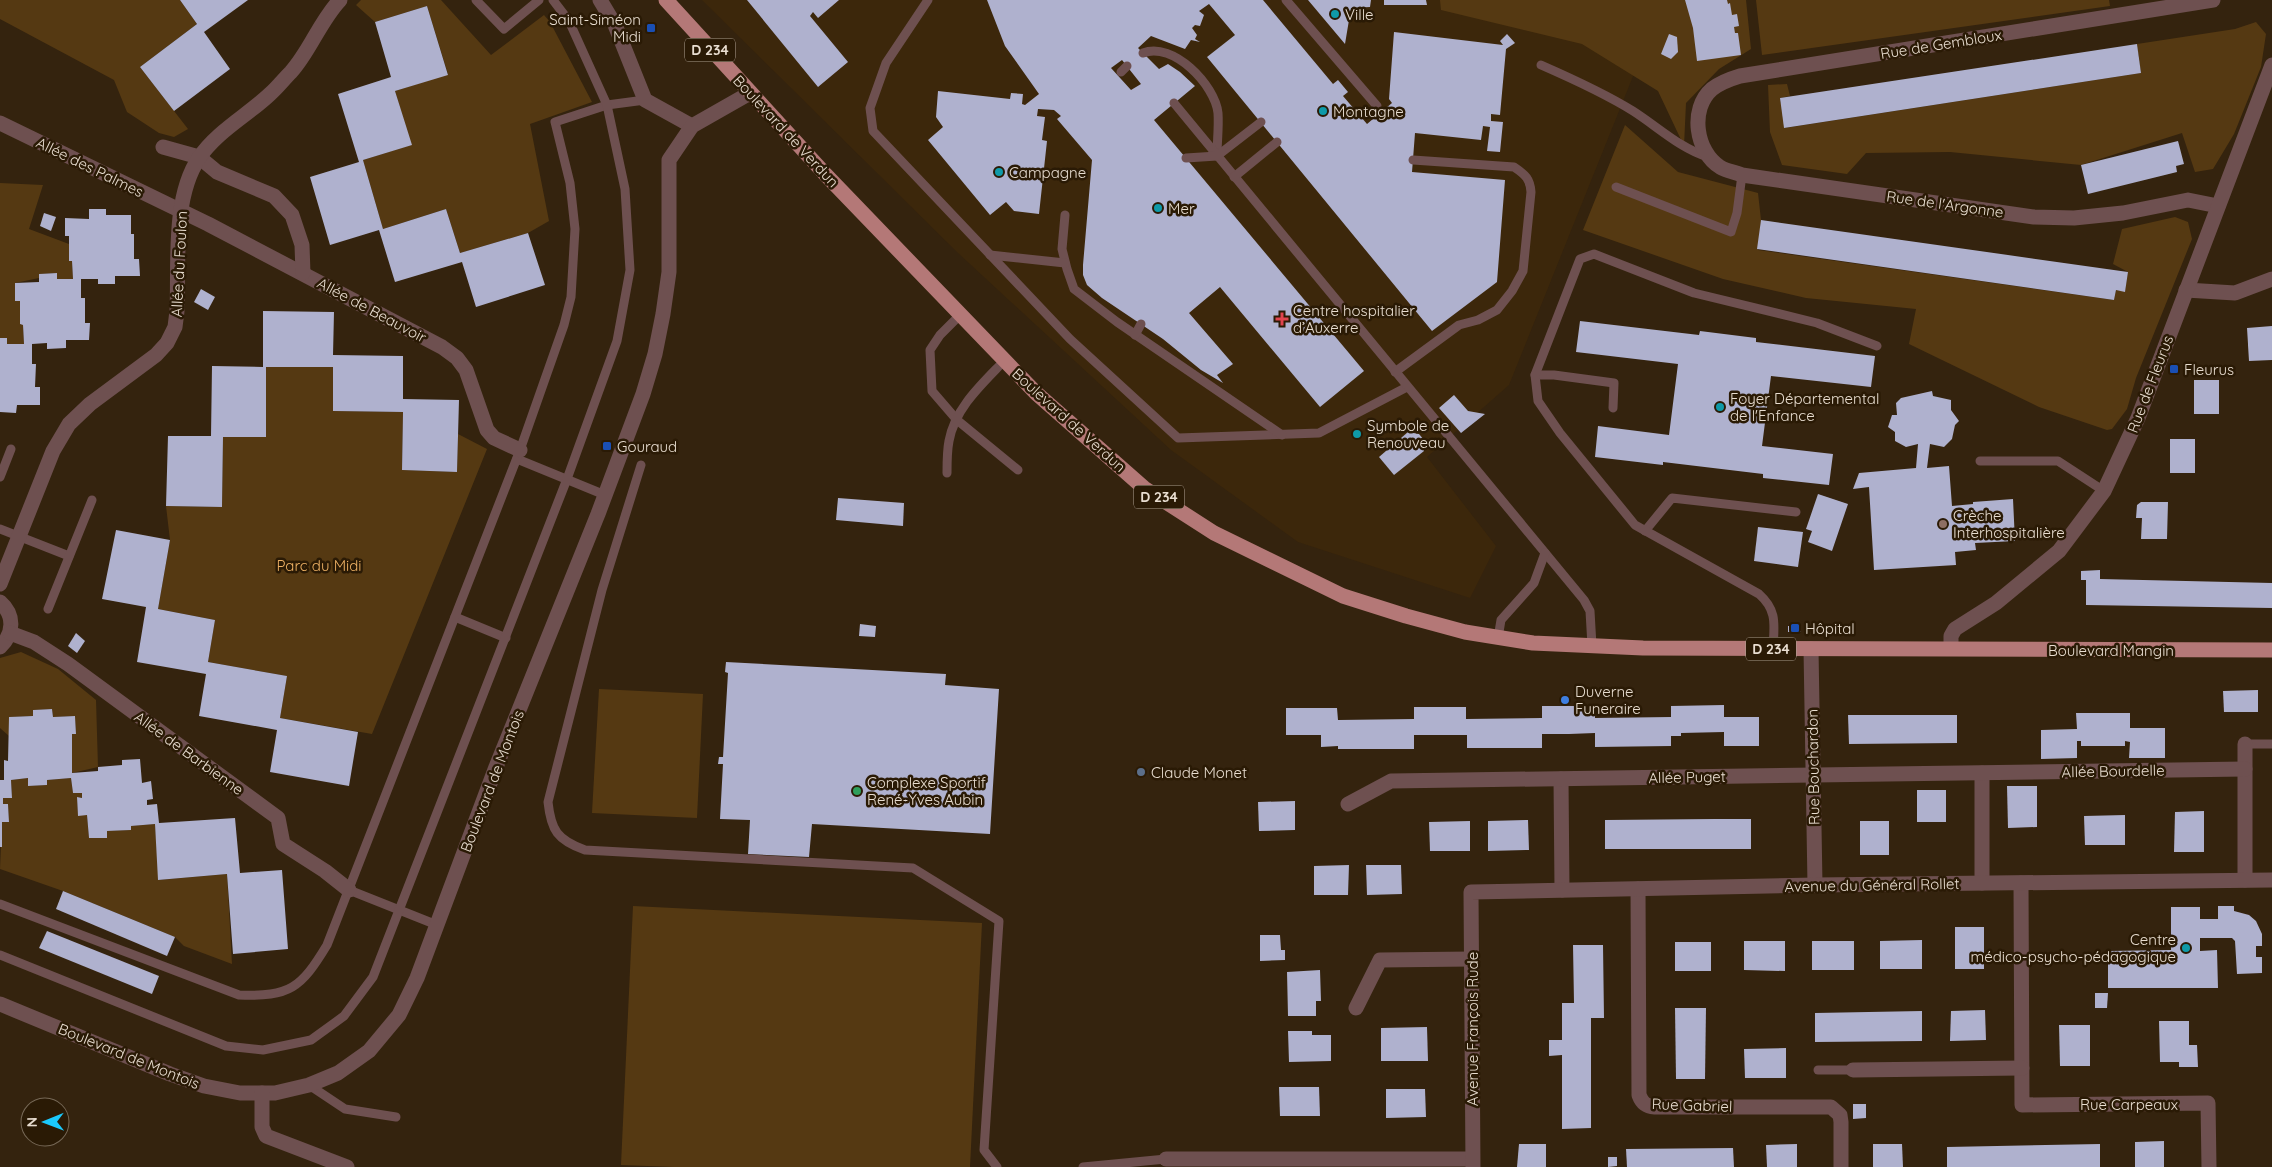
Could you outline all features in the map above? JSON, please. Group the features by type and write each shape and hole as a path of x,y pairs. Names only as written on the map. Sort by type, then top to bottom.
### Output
{"main road":[{"name":"Boulevard de Verdun","path":"666,0 750,93 1004,361 1036,393 1144,488 1214,533 1343,596 1406,616 1498,638 1533,643 1592,646"},
{"name":"D 234","path":"1592,646 1773,649 1951,648"},
{"name":"Boulevard Mangin","path":"1951,648 2272,650"}],"street":[{"name":"Allée du Foulon","path":"0,584 53,451 69,424 90,404 156,355 167,343 175,327 180,210 187,184 199,157 240,117 270,94 294,68 321,23 340,0"},
{"path":"600,0 615,24 645,100 692,126"},
{"name":"Rue de Gembloux","path":"1709,157 1701,142 1698,125 1702,106 1711,90 1725,81 1740,76 2213,0"},
{"name":"Rue de Fleurus","path":"1951,648 1955,629 1996,603 2059,551 2104,491 2138,418 2272,65"},
{"name":"Boulevard de Montois","path":"0,1004 204,1086 240,1093 275,1093 309,1085 338,1073 369,1051 399,1015 417,978 438,925 496,767 605,495 643,394 664,314 669,272 669,160 692,126 750,93"},
{"name":"Allée des Palmes","path":"0,123 180,210"},
{"path":"163,147 199,157 217,172 274,196 292,215 302,245 303,273"},
{"name":"Rue de l'Argonne","path":"1709,157 1722,168 1742,174 2034,217 2074,218 2123,213 2188,200 2218,206"},
{"name":"Allée de Beauvoir","path":"180,210 442,347 456,358 466,370 487,430 494,438 518,454"},
{"path":"2186,290 2235,293 2272,280"},
{"path":"0,602 7,608 10,616 10,633 0,647"},
{"name":"Allée de Barbienne","path":"10,633 34,642 68,664 278,818 283,844 324,870 349,890"},
{"name":"Rue Bouchardon","path":"1811,649 1814,885"},
{"path":"2245,744 2246,880"},
{"name":"Allée Bourdelle","path":"1814,775 2245,769"},
{"path":"1982,773 1982,883"},
{"name":"Allée Puget","path":"1348,804 1390,781 1814,775"},
{"path":"1561,779 1562,890"},
{"name":"Avenue du Général Rollet","path":"1472,892 1814,885 2272,880"},
{"name":"Rue Carpeaux","path":"2022,883 2022,1104 2208,1103 2209,1167"},
{"name":"Rue Gabriel","path":"1638,889 1639,1095 1641,1100 1645,1105 1655,1107 1831,1107 1840,1115 1841,1167"},
{"name":"Avenue François Rude","path":"1472,892 1472,1163"},
{"path":"1356,1008 1380,960 1472,959"},
{"path":"1853,1070 2022,1068"},
{"path":"262,1093 262,1127 266,1136 347,1167"},
{"path":"1166,1160 1292,1163 1472,1163"}],"lane":[{"path":"476,0 504,29 539,0"},
{"path":"0,955 226,1046 264,1050 311,1040 344,1016 374,977 567,479 617,341 630,270 625,189 607,105 569,21 553,0"},
{"path":"928,0 886,62 870,108 873,131 1070,339 1178,438 1282,436 1319,433 1407,387"},
{"path":"1286,0 1377,106"},
{"path":"1143,53 1158,50 1172,56 1189,67 1210,88 1218,112 1217,156"},
{"path":"1541,65 1607,95 1658,126 1694,153 1709,157"},
{"path":"0,904 239,995 265,996 290,990 311,972 327,946 349,890 518,454 564,325 571,297 575,229 570,183 555,122 607,105 645,100"},
{"path":"1174,103 1394,372 1462,450 1590,611 1592,646"},
{"path":"1186,158 1217,156 1261,122"},
{"path":"1234,177 1277,142"},
{"path":"1394,372 1459,325 1478,320 1497,310 1512,292 1523,271 1530,192 1530,181 1526,175 1514,168 1413,160"},
{"path":"1616,187 1731,232 1737,213 1742,174"},
{"path":"1065,215 1062,249 1074,289 1135,335 1282,436"},
{"path":"1773,649 1774,614 1768,602 1759,594 1635,525 1560,433 1538,401 1535,375 1580,259 1594,254 1694,293 1817,323 1878,346"},
{"path":"990,255 1065,263"},
{"path":"960,315 940,335 930,350 932,391 956,420 1018,470"},
{"path":"1135,335 1142,324"},
{"path":"947,472 949,440 956,420 971,395 1004,361"},
{"path":"1535,375 1554,375 1614,383 1612,408"},
{"path":"0,477 11,449"},
{"path":"518,454 567,479 605,495"},
{"path":"1980,460 2058,461 2104,491"},
{"path":"640,465 602,590 548,802 551,823 567,844 584,850 913,868 999,922 984,1150 997,1167"},
{"path":"1646,531 1672,498 1796,512"},
{"path":"48,609 92,500"},
{"path":"0,529 69,556"},
{"path":"1498,638 1501,620 1534,583 1545,553"},
{"path":"455,617 506,638"},
{"path":"2245,744 2272,744"},
{"path":"349,890 438,925"},
{"path":"1818,1070 1853,1070"},
{"path":"309,1085 345,1109 396,1117"},
{"path":"1083,1167 1166,1160"}],"shaded area":[{"name":"Centre hospitalier d’Auxerre","path":"702,0 1652,0 1660,9 1509,385 1427,457 1496,546 1470,598 1298,542 1171,450 957,252"}],"green space":[{"path":"0,0 180,0 197,24 140,67 188,129 174,137 159,133 127,112 114,80 0,19"},
{"path":"361,0 441,0 491,55 544,15 550,22 592,102 530,124 549,221 528,233 460,253 446,209 383,229 363,160 411,145 395,91 448,74 427,6 375,22 356,5"},
{"path":"1440,0 1746,0 1751,49 1719,69 1686,103 1684,146 1658,91 1582,44 1441,10"},
{"path":"1756,0 2109,0 2110,6 1762,55"},
{"path":"2256,22 2266,34 2261,67 2234,134 2213,169 2195,172 2182,133 2081,165 1950,152 1866,153 1847,174 1782,165 1770,132 1768,85 1787,84 1790,96 1780,98 1785,128 2141,73 2137,44 2235,29"},
{"path":"1625,125 1678,172 1758,193 1761,220 1758,250 2114,300 2116,290 2125,291 2128,272 2113,264 2122,229 2175,217 2188,222 2192,239 2136,378 2127,409 2112,429 2107,430 2039,407 1909,344 1916,309 1806,298 1723,279 1583,230"},
{"path":"0,183 43,185 29,229 69,244 69,260 72,261 73,279 57,279 56,273 40,274 39,278 15,283 15,300 20,301 20,324 23,325 24,344 7,344 6,338 0,338"},
{"name":"Parc du Midi","path":"266,367 333,367 333,411 403,412 402,470 457,472 458,434 487,449 372,734 280,718 287,676 208,662 215,620 158,609 170,540 166,506 222,507 223,437 266,437"},
{"path":"21,652 58,669 96,700 98,767 72,773 72,734 76,734 75,716 53,717 52,709 33,710 33,716 10,717 9,736 0,728 0,658"},
{"path":"599,689 703,694 697,818 592,813"},
{"path":"28,778 28,786 47,785 47,780 71,778 73,793 82,793 82,798 77,797 78,815 87,815 89,838 107,838 107,831 131,830 131,826 155,824 159,880 227,874 232,964 184,946 175,937 63,891 0,869 2,822 9,822 8,804 3,804 3,798 12,798 11,780"},
{"path":"633,906 982,923 970,1167 674,1167 621,1165"}],"building":[{"path":"180,0 248,0 204,32 230,69 174,111 140,67 197,24"},
{"path":"747,0 839,0 818,18 813,12 810,16 848,62 818,87"},
{"path":"987,0 1263,0 1333,84 1338,80 1348,92 1343,96 1367,124 1392,103 1389,99 1394,32 1503,45 1500,41 1507,34 1515,43 1506,49 1500,115 1491,114 1491,121 1503,122 1500,152 1487,151 1490,127 1483,126 1481,140 1415,133 1412,172 1505,180 1497,282 1432,331 1207,57 1235,35 1209,4 1199,11 1204,15 1200,26 1195,25 1192,28 1197,35 1195,39 1200,42 1191,40 1185,49 1151,36 1138,48 1159,69 1168,64 1195,86 1154,120 1364,371 1320,407 1220,287 1189,313 1233,364 1217,375 1223,383 1201,370 1163,339 1102,298 1087,285 1083,275 1083,265 1092,160 1057,119 1061,116 1054,110 1038,109 1037,116 1045,117 1042,140 1047,141 1039,214 1014,211 1006,202 990,215 928,140 943,127 936,117 938,91 1010,99 1011,93 1023,94 1022,104 1025,105 1039,94 1005,46","holes":["1122,60 1141,84 1131,90 1111,68"]},
{"name":"Ville","path":"1308,0 1371,0 1370,7 1351,8 1345,44"},
{"name":"Ville","path":"1384,0 1426,0 1427,5 1384,5"},
{"path":"1685,0 1727,0 1728,4 1730,3 1732,15 1737,14 1739,26 1734,27 1735,33 1738,33 1741,55 1697,61 1693,28"},
{"path":"427,6 448,75 395,91 412,145 363,160 383,229 446,209 460,253 528,233 545,285 476,307 462,262 395,282 379,230 330,245 310,177 359,162 338,94 391,77 375,22"},
{"path":"1669,34 1677,37 1678,52 1671,59 1661,54"},
{"path":"2137,44 2141,73 1784,128 1780,98"},
{"path":"2178,141 2184,164 2176,166 2177,172 2088,194 2081,165"},
{"path":"89,209 106,209 106,215 131,215 131,234 134,234 134,259 139,259 140,276 115,276 115,284 98,284 98,279 81,279 81,298 85,298 85,323 90,323 89,340 66,340 66,348 47,349 47,343 32,344 32,364 36,364 35,387 40,387 40,405 17,405 16,413 0,412 0,338 7,338 7,344 24,344 23,325 20,324 20,301 15,301 15,283 39,282 39,274 57,273 57,279 73,279 72,261 69,261 69,236 65,236 65,218 89,219"},
{"path":"44,213 56,217 51,231 40,226"},
{"path":"1761,220 2128,272 2125,292 2116,290 2114,300 1757,249"},
{"path":"201,289 215,297 208,310 194,302"},
{"path":"263,311 334,312 333,355 403,356 403,399 459,400 457,472 402,470 403,412 333,411 333,367 266,367 266,437 223,437 222,507 166,506 168,436 211,436 212,366 263,367"},
{"name":"Foyer Départemental de l'Enfance","path":"1580,321 1699,335 1700,331 1756,338 1756,342 1875,356 1871,387 1771,376 1762,446 1833,454 1829,485 1763,478 1763,474 1663,462 1663,465 1595,457 1598,426 1669,435 1678,364 1576,352"},
{"path":"2272,326 2272,360 2249,361 2247,328"},
{"path":"2194,380 2219,380 2219,414 2194,414"},
{"name":"Crèche Interhospitalière","path":"1932,391 1933,396 1951,400 1951,410 1959,421 1955,425 1952,439 1944,447 1930,444 1927,468 1949,466 1952,506 1973,504 1973,502 2013,499 2015,541 1975,543 1976,550 1955,552 1956,565 1874,570 1869,487 1853,489 1859,473 1916,468 1918,444 1906,447 1895,441 1895,432 1888,427 1892,415 1897,415 1896,403 1901,398"},
{"path":"1454,395 1468,411 1485,414 1461,433 1439,408"},
{"path":"1408,432 1419,434 1424,440 1424,451 1394,475 1379,457"},
{"path":"2170,439 2195,439 2195,473 2170,473"},
{"path":"1818,494 1848,504 1832,551 1808,542 1812,531 1806,529"},
{"path":"838,498 904,503 903,526 836,520"},
{"path":"2141,502 2168,502 2167,539 2141,539 2142,518 2136,518 2137,505"},
{"path":"1758,527 1803,532 1798,567 1754,561"},
{"path":"116,530 170,540 158,609 215,620 208,662 287,676 280,718 358,732 349,786 270,772 277,730 199,716 206,674 137,662 146,607 102,599"},
{"path":"2100,570 2100,579 2272,583 2272,608 2086,605 2086,580 2081,580 2081,571"},
{"path":"860,624 876,626 875,637 859,636"},
{"path":"1788,626 1801,626 1801,632 1788,632"},
{"path":"76,633 85,641 77,653 68,646"},
{"name":"Complexe Sportif René-Yves Aubin","path":"726,662 946,674 945,685 999,689 990,834 812,824 809,857 748,854 750,820 720,819 723,764 718,764 719,757 723,757 728,673 725,672"},
{"path":"2258,690 2258,712 2224,712 2223,691"},
{"path":"1724,705 1724,717 1759,717 1759,746 1724,746 1724,732 1681,733 1681,736 1671,736 1671,746 1595,747 1595,733 1542,734 1542,748 1467,748 1467,735 1414,735 1414,749 1338,749 1338,746 1321,747 1321,735 1286,735 1286,708 1337,708 1338,720 1414,719 1414,707 1466,707 1466,719 1542,718 1542,706 1595,706 1595,718 1671,717 1671,706"},
{"path":"52,709 53,717 75,716 76,734 72,734 72,773 98,771 98,767 122,765 122,760 140,759 142,783 151,781 153,799 147,800 147,805 157,804 159,823 235,818 240,873 282,870 288,949 233,954 227,874 158,880 155,824 131,826 131,830 107,831 107,838 89,838 87,815 78,816 77,797 82,798 82,793 73,793 71,778 47,780 47,785 28,786 28,778 11,780 12,798 3,798 3,804 8,804 9,822 2,822 2,847 0,847 0,780 4,780 4,760 8,761 9,717 33,716 33,710"},
{"path":"2076,713 2130,713 2130,728 2165,728 2165,758 2129,758 2130,742 2125,741 2125,746 2081,746 2081,741 2077,741 2077,758 2041,759 2041,730 2077,729"},
{"path":"1848,715 1957,715 1957,743 1849,744"},
{"path":"2007,786 2037,786 2037,827 2008,828"},
{"path":"1917,790 1946,790 1946,822 1917,822"},
{"path":"1295,801 1295,830 1259,831 1258,802"},
{"path":"2204,811 2204,852 2174,852 2175,812"},
{"path":"2125,815 2125,845 2085,845 2084,816"},
{"path":"1751,819 1751,849 1605,849 1605,820"},
{"path":"1528,820 1529,850 1488,851 1488,821"},
{"path":"1470,821 1470,851 1430,851 1429,822"},
{"path":"1860,821 1889,821 1889,855 1860,855"},
{"path":"1349,865 1348,895 1314,895 1314,866"},
{"path":"1366,865 1401,865 1402,894 1367,895"},
{"path":"63,891 175,937 167,956 56,909"},
{"name":"Centre médico-psycho-pédagogique","path":"2218,906 2234,906 2234,911 2249,915 2256,921 2262,934 2262,946 2256,946 2256,957 2262,957 2262,973 2237,974 2235,941 2232,938 2200,938 2200,951 2217,950 2218,988 2108,988 2108,951 2171,950 2171,907 2200,907 2200,919 2218,919"},
{"path":"1955,927 1984,927 1984,969 1955,969"},
{"path":"47,931 159,976 152,994 39,948"},
{"path":"1260,935 1280,935 1281,950 1285,950 1285,960 1260,961"},
{"path":"1922,940 1922,969 1880,969 1880,941"},
{"path":"1744,941 1785,941 1785,971 1744,970"},
{"path":"1812,941 1854,941 1854,970 1812,970"},
{"path":"1675,942 1711,942 1711,971 1675,971"},
{"path":"1573,945 1603,945 1604,1018 1591,1018 1591,1128 1562,1129 1562,1055 1549,1056 1549,1040 1562,1040 1562,1003 1574,1003"},
{"path":"1320,970 1321,1001 1316,1001 1316,1016 1288,1016 1287,972"},
{"path":"2095,993 2108,993 2107,1008 2095,1008"},
{"path":"1675,1008 1706,1008 1705,1079 1676,1079"},
{"path":"1985,1010 1986,1040 1950,1041 1951,1011"},
{"path":"1922,1011 1922,1041 1815,1042 1815,1013"},
{"path":"2159,1021 2189,1021 2189,1045 2197,1045 2198,1067 2179,1067 2179,1062 2160,1062"},
{"path":"2059,1025 2090,1025 2090,1066 2060,1066"},
{"path":"1427,1027 1428,1061 1381,1061 1381,1028"},
{"path":"1288,1031 1312,1031 1312,1035 1331,1035 1331,1061 1289,1062"},
{"path":"1786,1048 1786,1078 1745,1078 1744,1049"},
{"path":"1279,1087 1319,1087 1320,1116 1280,1116"},
{"path":"1386,1089 1425,1089 1426,1117 1386,1118"},
{"path":"1853,1104 1866,1104 1866,1118 1853,1119"},
{"path":"2164,1141 2164,1167 2135,1167 2135,1142"},
{"path":"1519,1144 1546,1144 1546,1167 1517,1167"},
{"path":"1797,1144 1797,1167 1767,1167 1766,1145"},
{"path":"1873,1144 1902,1144 1903,1167 1873,1167"},
{"path":"2100,1144 2100,1167 1947,1167 1947,1147"},
{"path":"1733,1148 1734,1167 1627,1167 1626,1149"},
{"path":"1608,1157 1617,1157 1617,1166 1608,1167"}],"place":[{"name":"Ville","path":"1335,14"},
{"name":"Saint-Siméon Midi","path":"651,28"},
{"name":"Montagne","path":"1323,111"},
{"name":"Campagne","path":"999,172"},
{"name":"Mer","path":"1158,208"},
{"name":"Centre hospitalier d’Auxerre","path":"1282,319"},
{"name":"Fleurus","path":"2174,369"},
{"name":"Foyer Départemental de l'Enfance","path":"1720,407"},
{"name":"Symbole de Renouveau","path":"1357,434"},
{"name":"Gouraud","path":"607,446"},
{"name":"Crèche Interhospitalière","path":"1943,524"},
{"name":"Hôpital","path":"1795,628"},
{"name":"Duverne Funeraire","path":"1565,700"},
{"name":"Claude Monet","path":"1141,772"},
{"name":"Complexe Sportif René-Yves Aubin","path":"857,791"},
{"name":"Centre médico-psycho-pédagogique","path":"2186,948"}]}
